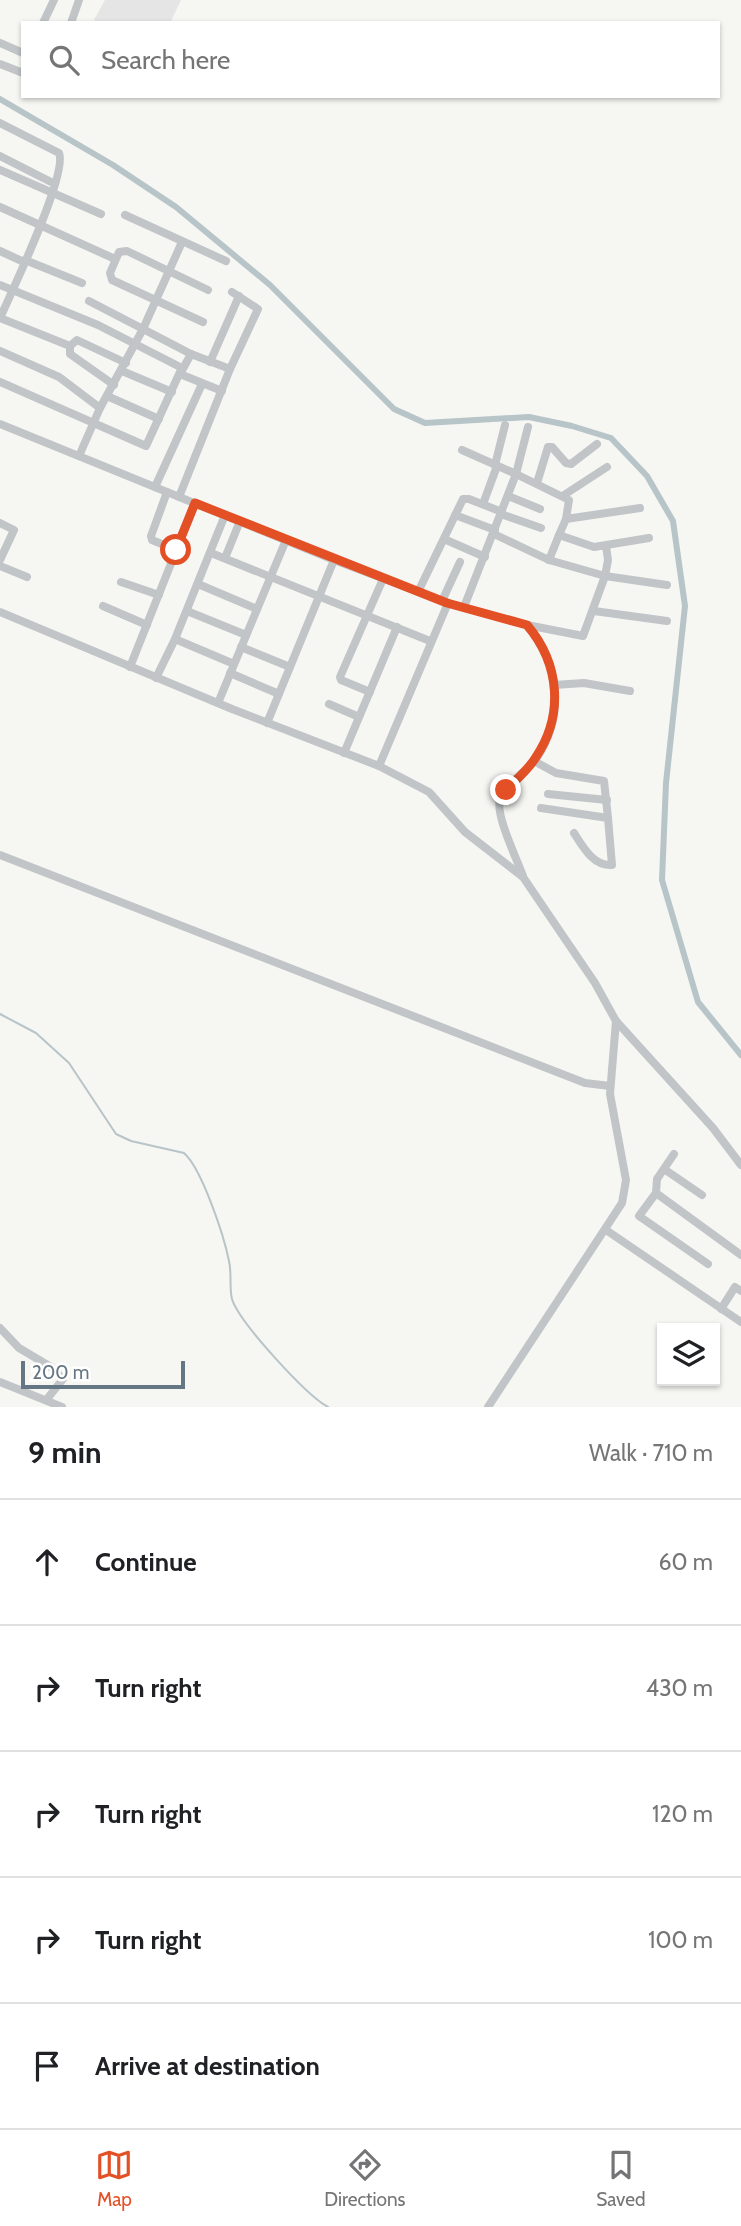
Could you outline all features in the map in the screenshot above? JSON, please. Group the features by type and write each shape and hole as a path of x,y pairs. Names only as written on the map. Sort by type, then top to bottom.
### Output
{"street":[{"path":"44,21 54,0"},
{"path":"72,21 79,0"},
{"path":"0,43 21,52"},
{"path":"0,64 21,72"},
{"path":"0,123 59,153 61,159 40,226 0,318 70,346"},
{"path":"0,156 53,183"},
{"path":"0,170 101,214"},
{"path":"0,207 116,259"},
{"path":"125,215 226,261"},
{"path":"79,456 92,424 122,372 183,242"},
{"path":"0,251 82,283"},
{"path":"203,322 110,278 119,252 127,251 208,290"},
{"path":"0,285 135,343 202,384 222,391"},
{"path":"179,497 230,369 258,309 235,294 210,362"},
{"path":"89,301 191,354 230,369"},
{"path":"114,385 70,354 70,346 77,340 126,363"},
{"path":"0,351 51,372 100,408"},
{"path":"0,382 146,446 191,354"},
{"path":"122,372 172,392"},
{"path":"155,487 202,384"},
{"path":"107,396 159,419"},
{"path":"0,424 383,579 445,602 527,625 583,636 605,576 608,559 606,546"},
{"path":"483,505 505,425"},
{"path":"464,607 516,474 528,427"},
{"path":"537,483 548,447 552,447 566,463 571,464 597,444"},
{"path":"462,450 564,495 570,505 549,560"},
{"path":"564,495 607,467"},
{"path":"167,492 151,536 152,540 176,550"},
{"path":"508,496 540,509"},
{"path":"418,592 464,498 541,528"},
{"path":"130,667 195,503"},
{"path":"566,519 640,508"},
{"path":"156,678 187,611 225,515"},
{"path":"455,515 549,560 605,576 667,585"},
{"path":"225,558 240,522"},
{"path":"0,523 14,530 0,560"},
{"path":"559,535 594,547 649,538"},
{"path":"444,539 485,557"},
{"path":"218,703 286,540"},
{"path":"211,552 430,641"},
{"path":"267,723 334,560"},
{"path":"379,766 460,562"},
{"path":"0,566 27,578"},
{"path":"370,692 341,680 340,677 383,579"},
{"path":"121,582 159,595"},
{"path":"198,584 257,608"},
{"path":"103,606 147,625"},
{"path":"187,611 246,635"},
{"path":"594,611 667,621"},
{"path":"0,612 156,678 379,766 429,792 465,832 523,877"},
{"path":"527,625 550,666 554,685 555,720 534,761 500,799 500,811 523,877 595,983 616,1021 713,1128 741,1165"},
{"path":"344,752 397,627"},
{"path":"175,639 234,664"},
{"path":"241,647 290,667"},
{"path":"230,673 279,694"},
{"path":"554,685 584,683 631,691"},
{"path":"329,704 359,716"},
{"path":"534,761 556,773 604,781 612,864 602,864 593,859 574,833"},
{"path":"548,794 607,800"},
{"path":"541,808 608,818"},
{"path":"0,855 585,1083 610,1086"},
{"path":"488,1407 622,1203 626,1187 610,1086 616,1021"},
{"path":"674,1154 657,1179 656,1193 639,1216 708,1264"},
{"path":"664,1169 702,1195"},
{"path":"656,1193 741,1255"},
{"path":"606,1230 741,1322"},
{"path":"721,1309 738,1289 741,1277"},
{"path":"0,1328 19,1348 51,1367 63,1379 47,1399"},
{"path":"0,1382 62,1407"}],"shaded area":[{"path":"105,0 181,0 171,21 94,20"}],"waterway":[{"path":"0,99 113,165 176,207 270,285 394,409 425,423 529,417 572,426 611,438 647,476 673,521 685,606 666,783 662,880 698,1002 741,1055"},
{"path":"0,1014 36,1033 69,1063 116,1134 131,1141 184,1153 191,1161 205,1188 222,1236 230,1266 232,1299 237,1310 274,1357 328,1407"}],"route":[{"path":"176,550 195,503 447,603 527,625 550,666 557,700 555,720 536,758 506,790"}]}
